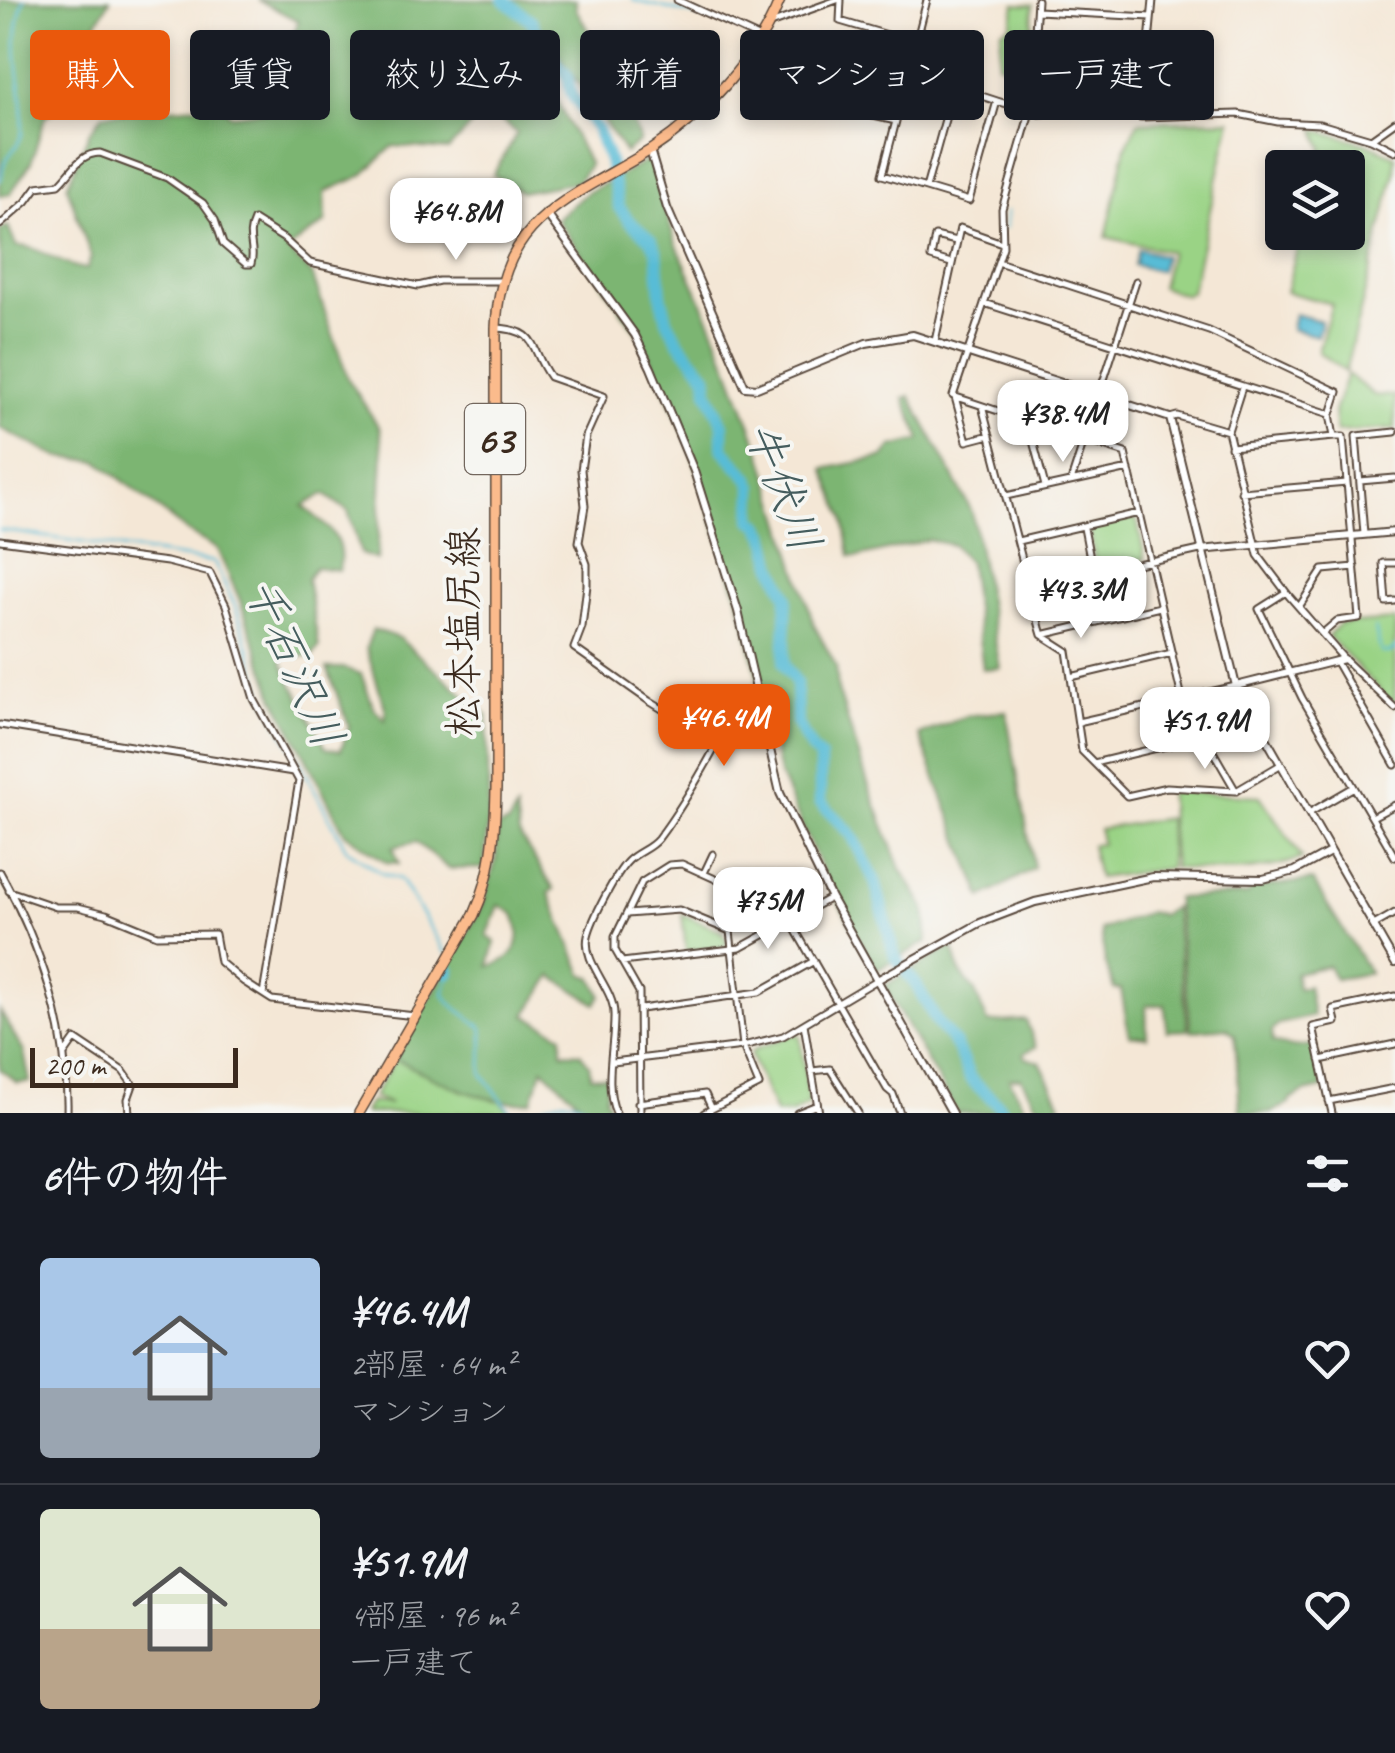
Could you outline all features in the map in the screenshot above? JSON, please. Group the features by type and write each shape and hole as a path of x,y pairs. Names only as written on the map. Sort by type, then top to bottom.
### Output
{"main road":[{"name":"松本塩尻線","path":"766,30 780,0"},
{"name":"松本塩尻線","path":"359,1113 474,915 492,863 496,788 496,328 503,281 518,249 548,211 569,194 646,152 698,112 740,62"}],"street":[{"path":"677,0 743,30"},
{"path":"770,24 839,0 840,21 871,30"},
{"path":"921,30 927,0"},
{"path":"1036,30 1037,0"},
{"path":"1150,30 1152,0"},
{"path":"1037,11 1151,18"},
{"path":"984,97 1004,103"},
{"path":"891,120 896,121 882,175 969,201 997,101"},
{"path":"1214,117 1320,124 1371,139 1395,151"},
{"path":"926,188 945,120"},
{"path":"990,435 966,441 955,397 998,262 1002,210 1028,120"},
{"path":"1371,139 1395,122"},
{"path":"646,152 666,208 744,387 757,388 866,343 912,335 1170,418 1177,416 1228,432"},
{"path":"0,224 37,187 59,184 79,159 100,153 167,178 204,203 223,244 246,264 253,260 248,232 254,220 276,233 310,264 418,286 439,280 503,281"},
{"path":"548,211 635,336 687,455 738,612 780,792 831,898 952,1113"},
{"path":"935,340 960,228 1002,243"},
{"path":"951,262 930,257 935,236 956,240"},
{"path":"998,262 1209,330 1339,390 1330,414 1334,437"},
{"path":"1071,481 1136,281"},
{"path":"984,304 1330,414"},
{"path":"496,328 514,328 534,341 550,377 604,396 586,436 580,470 585,506 579,542 587,564 588,586 574,648 714,741 715,748 674,817 652,846 619,872 588,936 594,964 614,1010 609,1088 616,1113"},
{"path":"1242,386 1228,432 1254,544 1286,592 1323,633 1395,765"},
{"path":"955,397 1125,452 1182,698 1236,790"},
{"path":"982,406 1042,635 1067,651 1082,751 1127,796 1166,787 1236,790 1280,765"},
{"path":"1170,418 1236,686 1395,964"},
{"path":"1028,421 1045,486"},
{"path":"1364,534 1356,436 1395,432"},
{"path":"1231,447 1343,437 1359,618 1337,621 1323,633"},
{"path":"1006,496 1129,468"},
{"path":"1360,481 1395,478"},
{"path":"1242,492 1347,482"},
{"path":"1018,541 1139,512"},
{"path":"1084,527 1093,574"},
{"path":"1030,588 1200,550 1395,532"},
{"path":"0,540 206,569 226,604 254,699 296,773 299,788 263,994"},
{"path":"1395,563 1383,563 1386,602 1395,602"},
{"path":"1299,607 1323,570 1355,566"},
{"path":"1286,592 1259,609 1289,673 1395,858"},
{"path":"1042,635 1160,606"},
{"path":"1071,677 1172,653"},
{"path":"1077,722 1340,660"},
{"path":"1340,660 1395,708"},
{"path":"0,725 296,773"},
{"path":"1094,762 1204,736"},
{"path":"1308,813 1354,787"},
{"path":"1372,818 1395,805"},
{"path":"613,1062 743,1046 782,1036 980,922 1035,902 1153,878 1263,878 1295,870 1330,852"},
{"path":"704,873 712,854"},
{"path":"640,1113 639,992 615,950 615,937 642,882 669,865 682,864 784,910 893,1094 900,1113"},
{"path":"1,877 36,951 60,1024 67,1113"},
{"path":"9,891 56,907 78,907 106,914 157,934 215,934 220,962 272,1000 415,1016"},
{"path":"704,1113 759,1084 743,1046 730,932 747,892"},
{"path":"622,962 740,948 831,898"},
{"path":"626,914 679,910 730,932"},
{"path":"1374,925 1395,913"},
{"path":"640,1009 758,992 814,960"},
{"path":"1332,1113 1314,1027 1336,1022 1333,1008 1395,996"},
{"path":"797,1113 818,1109 804,1024"},
{"path":"65,1053 75,1039 123,1071 133,1085 129,1113"},
{"path":"1320,1060 1395,1044"},
{"path":"812,1071 830,1069 858,1113"},
{"path":"1329,1101 1395,1088"},
{"path":"638,1102 705,1094 712,1109"}],"green space":[{"path":"0,0 110,0 92,30 30,30 30,120 44,120 31,163 10,194 0,196"},
{"path":"258,0 576,0 576,9 588,30 580,30 580,86 560,56 560,30 350,30 350,120 475,120 448,150 393,146 362,176 325,192 326,222 287,250 312,274 348,379 380,429 383,457 377,560 361,554 348,511 324,494 303,506 337,540 339,570 315,567 307,579 319,647 312,656 282,656 283,665 326,748 341,750 349,726 327,668 361,674 374,708 385,720 386,711 366,648 373,629 399,638 487,715 489,810 484,868 449,869 416,842 393,847 399,863 386,862 344,832 274,696 217,549 188,532 98,461 58,457 0,428 0,230 8,226 16,246 87,269 91,257 67,186 89,133 99,120 170,120 170,108 190,107 190,120 330,120 330,30 296,30 298,21"},
{"path":"1015,4 1033,5 1032,30 1004,30 1004,65 998,63 1002,30 1011,25"},
{"path":"560,107 589,165 577,182 522,192 493,175 517,133 501,120 560,120"},
{"path":"603,120 632,120 640,141 625,153"},
{"path":"1231,120 1191,292 1185,295 1161,287 1170,252 1106,237 1126,146 1138,122"},
{"path":"1316,130 1366,143 1395,156 1395,172 1345,372 1318,352 1332,304 1286,292 1297,250 1365,250 1365,150 1323,148"},
{"path":"647,161 651,163 675,241 762,455 814,625 836,666 838,690 869,787 901,869 925,908 928,941 877,970 829,886 779,774 744,616 691,451 671,403 643,341 556,219 586,193"},
{"path":"1347,374 1374,395 1395,396 1395,429 1336,432 1334,412"},
{"path":"910,396 972,512 1000,668 983,669 969,563 953,545 928,540 850,556 844,518 824,469 884,457 892,447 921,440 904,398"},
{"path":"1137,520 1145,559 1096,568 1089,528"},
{"path":"1395,620 1395,706 1328,636 1339,624"},
{"path":"1006,711 1034,868 982,898 919,735 967,716"},
{"path":"1168,791 1260,796 1302,858 1239,871 1174,868"},
{"path":"516,810 519,835 554,889 549,893 583,974 593,978 601,995 596,1004 552,976 526,1015 562,1035 562,1052 580,1053 589,1064 591,1076 607,1077 606,1098 612,1113 583,1104 543,1068 532,1101 515,1102 462,1090 395,1059 483,905 496,859 498,827 508,824","holes":["499,905 514,914 516,947 507,959 489,966 495,942 487,936"]},
{"path":"1168,818 1170,868 1098,878 1091,845 1101,844 1099,829"},
{"path":"1312,880 1370,973 1335,979 1328,966 1295,973 1298,989 1308,986 1313,1016 1279,1024 1272,1031 1273,1042 1291,1047 1313,1045 1323,1088 1304,1092 1270,1113 1240,1113 1235,1035 1227,1028 1191,1031 1176,898 1248,895 1252,888"},
{"path":"1174,907 1188,1030 1167,1031 1165,1005 1146,1005 1147,1037 1129,1035 1121,989 1114,989 1105,961 1101,930 1149,912 1161,915"},
{"path":"682,914 723,932 727,943 724,947 686,951"},
{"path":"953,946 959,971 974,990 988,1023 1026,1020 1036,1047 1024,1053 1026,1058 1040,1062 1061,1104 1046,1111 1034,1101 1021,1078 1009,1078 1027,1113 957,1113 884,986"},
{"path":"0,1011 24,1052 30,1082 17,1083 0,1069"},
{"path":"794,1034 800,1036 809,1104 792,1113 775,1113 750,1054"},
{"path":"395,1059 463,1091 499,1098 511,1113 363,1113 370,1102 390,1104 373,1097"}],"water":[{"path":"1138,249 1164,256 1160,271 1134,265"},
{"path":"1294,314 1321,321 1317,336 1291,329"}],"waterway":[{"path":"0,181 5,162 22,132 16,36 24,0"},
{"name":"牛伏川","path":"504,0 532,21 540,44 567,75 571,94 597,130 609,161 619,207 651,240 657,252 667,320 679,342 707,376 708,391 723,425 723,449 753,487 752,520 767,537 774,567 787,596 784,664 796,682 797,724 820,757 820,802 852,835 875,881 895,957 955,1044 971,1080 1003,1113"},
{"path":"632,0 703,17"},
{"path":"1005,229 1007,211"},
{"name":"千石沢川","path":"0,530 214,562 236,608 264,696 347,850 383,874 400,879 446,953"},
{"path":"1375,628 1381,652 1391,653 1395,647"},
{"name":"千石沢川","path":"449,973 444,994 483,1028 482,1074 512,1113"},
{"name":"千石沢川","path":"528,1113 563,1100 579,1102 598,1113"}]}
